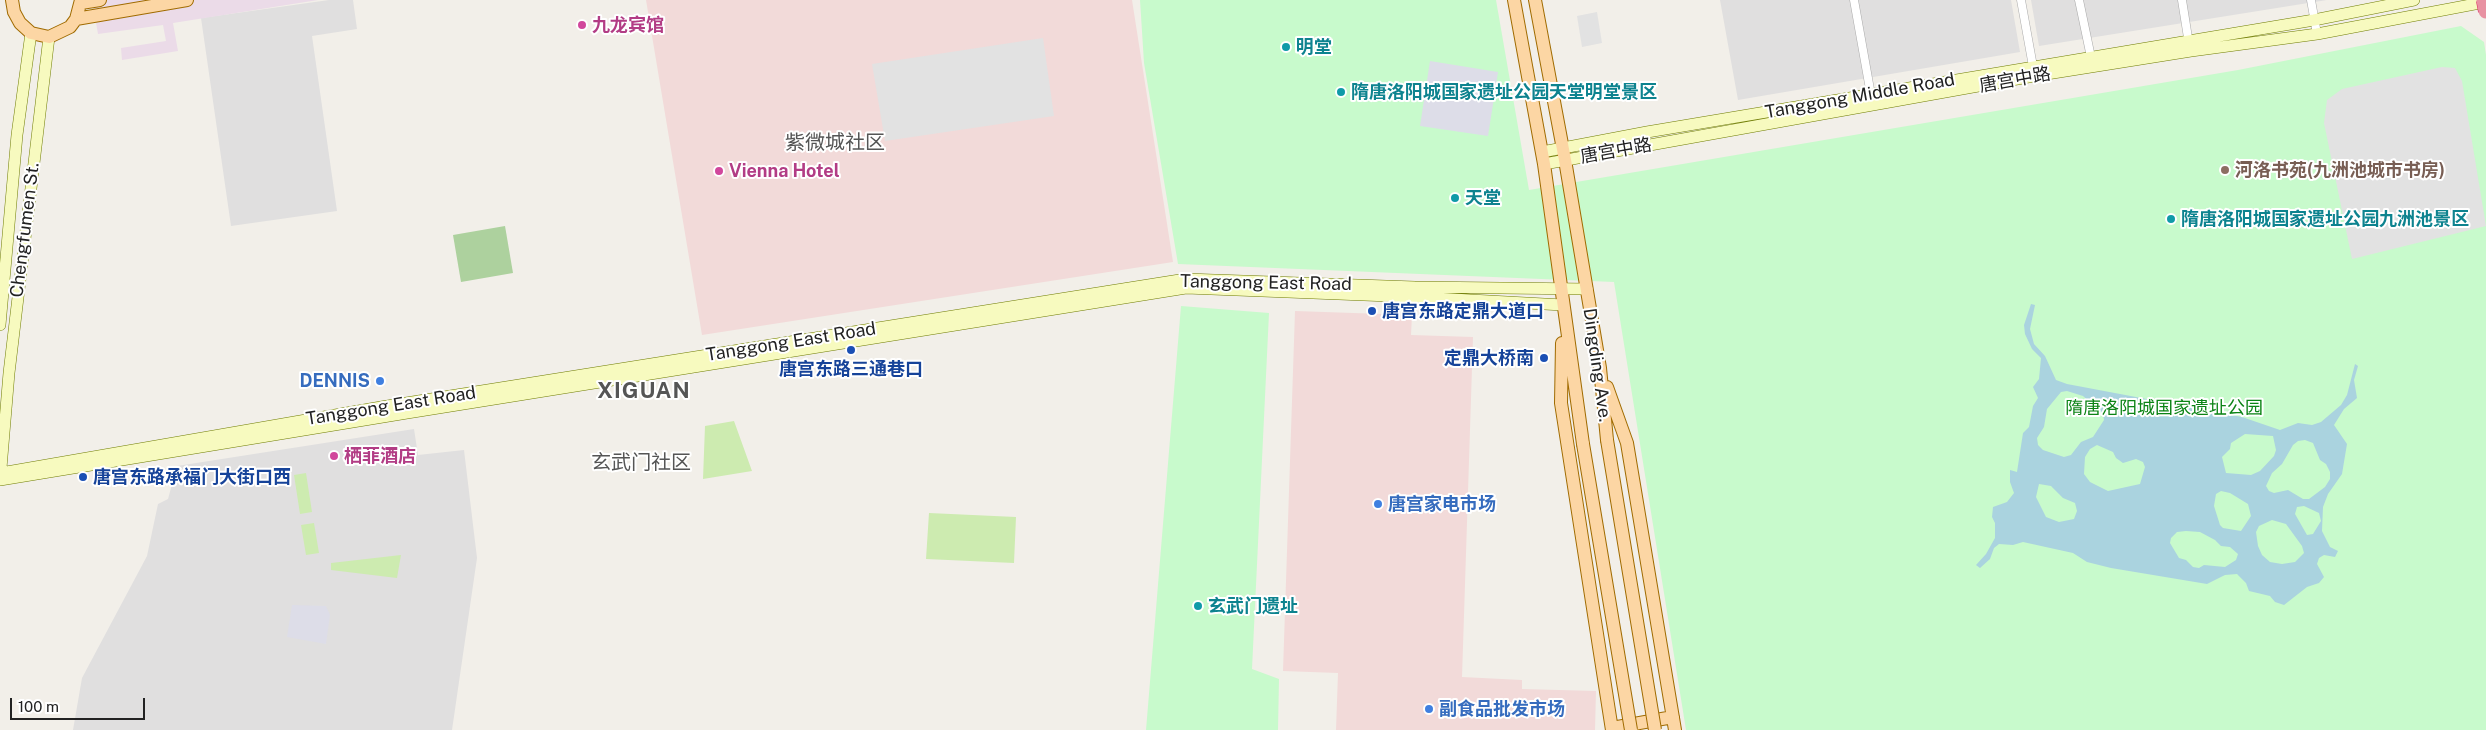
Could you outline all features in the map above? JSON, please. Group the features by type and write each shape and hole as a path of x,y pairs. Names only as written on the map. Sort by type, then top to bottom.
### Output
{"highway":[{"path":"2485,1 2486,11"}],"main road":[{"path":"7,0 12,0 14,12 20,23 32,33 49,37 62,32 76,19 81,2 100,0"},
{"path":"76,19 187,0"},
{"name":"Dingding Ave.","path":"1514,0 1543,158 1583,444 1631,730"},
{"name":"Dingding Ave.","path":"1535,0 1564,154 1600,368 1607,440 1655,730"},
{"path":"1563,306 1561,403 1612,729 1674,724 1627,443 1600,368"},
{"path":"1607,440 1611,429 1616,428 1623,433"},
{"path":"1568,449 1571,436 1576,436 1583,444"}],"street":[{"path":"1854,0 1871,95"},
{"path":"2021,0 2034,72"},
{"path":"2079,0 2092,62"},
{"path":"2182,0 2190,46 2317,34 2485,1"},
{"path":"2311,0 2317,34"},
{"name":"Tanggong Middle Road","path":"1564,154 1871,95 2034,72 2190,46 2414,0"},
{"name":"Chengfumen St.","path":"0,326 17,135 32,33"},
{"name":"Chengfumen St.","path":"0,478 11,355 49,37"},
{"name":"唐宫中路","path":"1543,158 2034,72"},
{"name":"Tanggong East Road","path":"0,478 389,406 1186,279 1415,287 1587,289"},
{"name":"Tanggong East Road","path":"0,478 1186,288 1415,297 1563,306"}],"shaded area":[{"path":"92,0 318,0 173,23 178,51 122,60 121,48 166,41 163,25 98,34"},
{"path":"329,0 353,0 357,29 312,36 337,211 231,226 201,18"},
{"path":"646,0 1132,0 1173,262 702,335"},
{"path":"1720,0 2011,0 2020,52 1738,100"},
{"path":"2031,0 2327,0 2039,46"},
{"path":"1597,12 1602,43 1582,47 1577,16"},
{"path":"1043,38 1054,116 885,141 872,64"},
{"path":"1430,61 1498,72 1488,136 1420,126"},
{"path":"2442,67 2455,68 2462,81 2486,226 2352,259 2324,123 2327,100 2342,89"},
{"name":"唐宫家电市场","path":"1295,311 1412,315 1411,335 1473,337 1462,677 1522,680 1522,689 1596,691 1595,730 1336,730 1338,673 1283,671"},
{"path":"414,429 418,455 464,450 477,558 452,730 73,730 82,678 147,556 158,504 168,499 177,466"},
{"path":"292,605 326,606 330,615 326,644 287,637"}],"green space":[{"name":"隋唐洛阳城国家遗址公园","path":"1140,0 1496,0 1529,190 2238,70 2461,26 2484,42 2486,55 2486,730 1686,730 1614,282 1178,264 1144,63"},
{"path":"505,226 513,273 461,282 453,235"},
{"path":"1181,306 1269,313 1252,669 1279,679 1278,730 1146,730"},
{"path":"734,421 752,471 703,479 705,426"},
{"path":"306,473 312,512 300,514 294,475"},
{"path":"929,513 1016,517 1014,563 926,559"},
{"path":"314,523 319,553 306,555 301,525"},
{"path":"401,555 397,578 331,570 331,563"}],"water":[{"path":"2031,304 2035,305 2030,329 2034,344 2045,356 2056,380 2067,384 2242,417 2280,430 2298,423 2312,425 2321,422 2341,405 2347,395 2355,364 2358,366 2354,380 2357,398 2344,409 2334,425 2347,444 2342,474 2328,494 2323,507 2322,531 2330,547 2338,551 2335,557 2324,555 2319,558 2317,564 2324,577 2319,583 2307,587 2284,605 2275,602 2270,596 2249,591 2246,583 2237,574 2225,575 2207,584 2111,568 2087,562 2073,553 2023,542 2013,545 1999,544 1994,548 1990,559 1980,568 1976,565 1986,554 1995,538 1995,523 1992,517 1993,507 2007,502 2014,493 2010,482 2010,470 2017,472 2023,433 2029,427 2033,406 2038,398 2033,387 2039,379 2041,358 2032,349 2025,334 2024,325","holes":["2067,391 2083,396 2103,414 2104,420 2093,437 2081,442 2071,455 2064,457 2043,450 2038,445 2037,438 2044,427 2047,409 2061,392","2245,434 2273,436 2276,450 2274,456 2260,471 2251,475 2226,473 2222,457 2230,449 2231,443","2305,440 2313,443 2320,460 2326,464 2330,472 2330,479 2325,487 2309,499 2303,499 2288,490 2274,493 2269,491 2266,486 2272,473 2282,464 2293,445 2298,441","2097,445 2113,452 2116,458 2123,463 2136,459 2143,462 2145,467 2140,484 2108,491 2090,482 2084,474 2085,457 2090,449","2039,484 2051,486 2063,498 2075,503 2077,511 2074,519 2059,522 2046,517 2036,497","2221,491 2230,493 2248,504 2251,516 2241,531 2223,528 2220,525 2214,506 2216,494","2304,506 2319,513 2321,521 2313,534 2307,535 2295,514 2297,507","2272,520 2286,524 2302,546 2304,553 2295,562 2282,564 2270,562 2262,555 2258,546 2256,532 2259,526","2177,532 2200,532 2215,540 2221,546 2230,547 2238,554 2236,560 2225,567 2204,565 2199,568 2193,567 2186,560 2179,558 2170,543 2171,538"]}],"place":[{"name":"九龙宾馆","path":"582,25"},
{"name":"明堂","path":"1286,47"},
{"name":"隋唐洛阳城国家遗址公园天堂明堂景区","path":"1341,92"},
{"name":"河洛书苑(九洲池城市书房)","path":"2225,170"},
{"name":"Vienna Hotel","path":"719,171"},
{"name":"天堂","path":"1455,198"},
{"name":"隋唐洛阳城国家遗址公园九洲池景区","path":"2171,219"},
{"name":"唐宫东路定鼎大道口","path":"1372,311"},
{"name":"唐宫东路三通巷口","path":"851,350"},
{"name":"定鼎大桥南","path":"1544,358"},
{"name":"DENNIS","path":"380,381"},
{"name":"栖菲酒店","path":"334,456"},
{"name":"唐宫东路承福门大街口西","path":"83,477"},
{"name":"唐宫家电市场","path":"1378,504"},
{"name":"玄武门遗址","path":"1198,606"},
{"name":"副食品批发市场","path":"1429,709"}],"district":[{"name":"紫微城社区","path":"835,143"},
{"name":"XIGUAN","path":"644,391"},
{"name":"玄武门社区","path":"641,463"}]}
